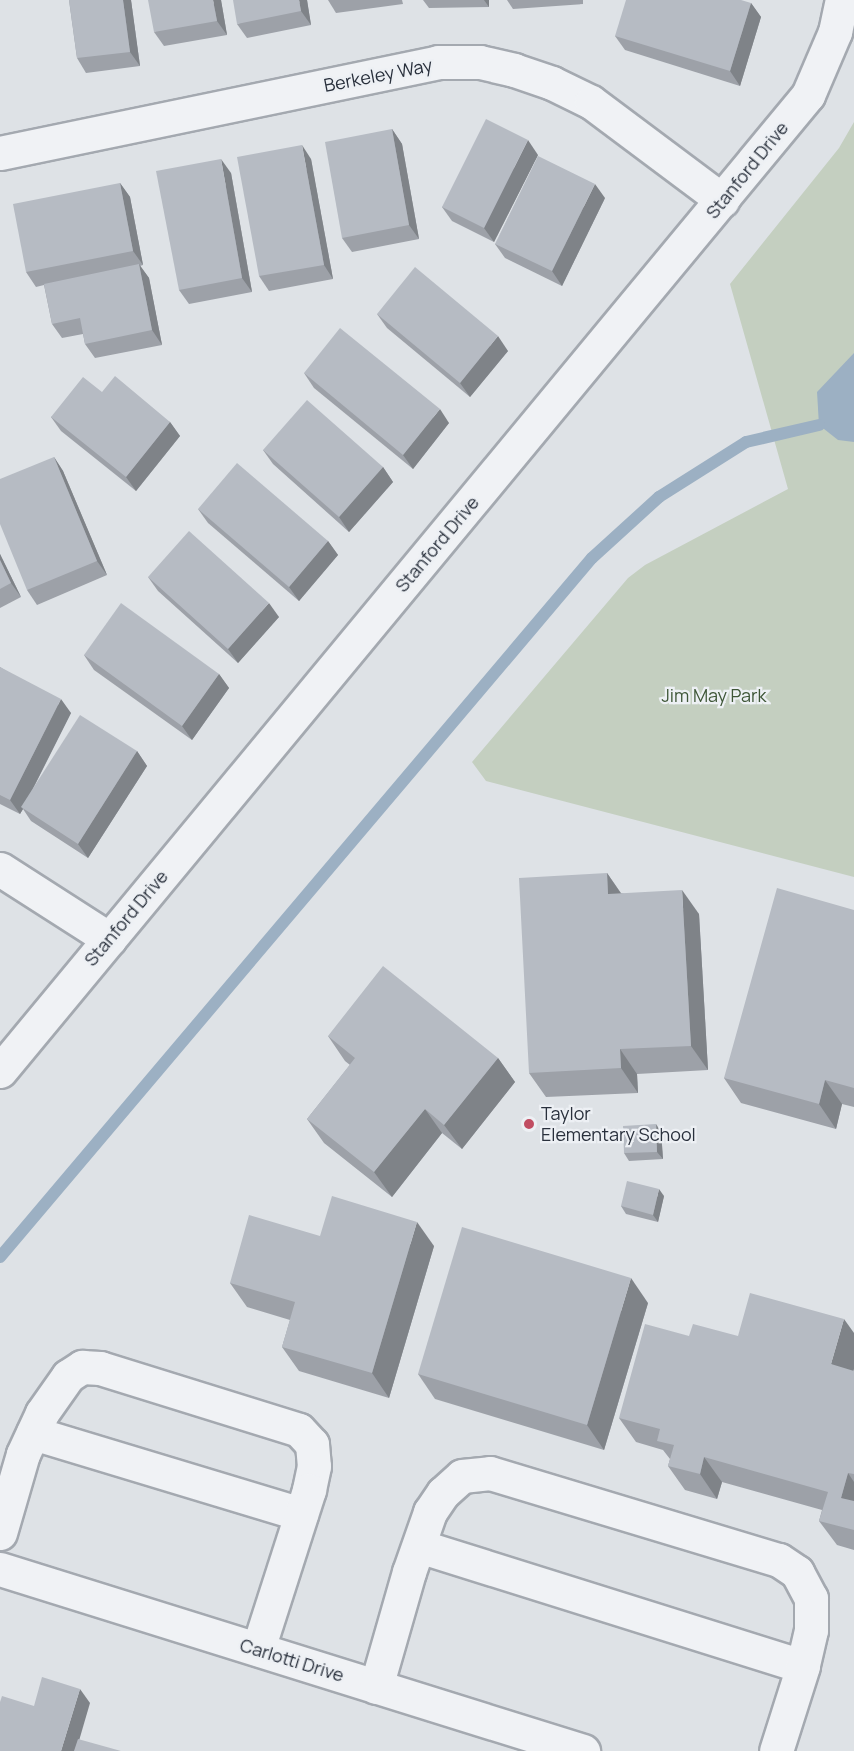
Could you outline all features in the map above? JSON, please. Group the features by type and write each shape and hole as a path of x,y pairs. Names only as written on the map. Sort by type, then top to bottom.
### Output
{"street":[{"name":"Stanford Drive","path":"0,1071 723,201 808,95 835,32 842,0"},
{"name":"Berkeley Way","path":"0,153 438,62 480,63 514,70 552,83 591,102 723,201"},
{"path":"0,869 109,939"},
{"path":"0,1533 23,1454 33,1433 55,1391 68,1376 82,1367 100,1368 299,1430 312,1444 314,1466 258,1650"},
{"path":"33,1433 301,1514"},
{"path":"376,1687 430,1512 443,1493 462,1476 490,1473 779,1560 797,1572 811,1598 811,1630 803,1666 776,1751"},
{"path":"419,1546 803,1666"},
{"name":"Carlotti Drive","path":"0,1569 583,1751"}],"green space":[{"name":"Jim May Park","path":"854,122 854,877 486,781 472,762 628,578 645,565 788,489 730,284 839,148"}],"water":[{"path":"854,353 854,442 838,440 819,425 817,392"}],"building":[{"path":"69,0 123,0 130,52 77,58"},
{"path":"148,0 213,0 217,21 154,32"},
{"path":"233,0 299,0 301,11 237,24"},
{"path":"626,0 741,0 751,3 730,71 615,36"},
{"path":"486,119 528,140 484,228 442,207"},
{"path":"392,129 409,225 342,238 325,142"},
{"path":"302,145 324,265 259,276 237,157"},
{"path":"538,156 595,184 552,271 495,244"},
{"path":"221,159 242,278 179,290 156,171"},
{"path":"120,183 133,251 26,272 13,204"},
{"path":"139,264 152,330 85,344 80,318 52,324 44,284"},
{"path":"415,267 498,336 460,383 377,314"},
{"path":"340,328 440,409 403,455 304,373"},
{"path":"115,376 170,422 126,477 51,417 83,377 102,392"},
{"path":"307,400 383,467 339,517 263,450"},
{"path":"54,457 97,561 27,590 0,524 0,479"},
{"path":"237,463 328,541 289,587 198,509"},
{"path":"189,531 269,603 228,649 148,577"},
{"path":"0,560 11,583 0,589"},
{"path":"121,603 219,674 182,726 84,655"},
{"path":"0,667 61,699 10,800 0,795"},
{"path":"80,715 137,751 78,844 21,807"},
{"path":"607,873 608,894 682,890 691,1046 620,1049 621,1068 529,1073 519,878"},
{"path":"777,888 854,910 854,1088 825,1080 819,1104 724,1078"},
{"path":"383,966 498,1058 444,1125 425,1109 374,1172 307,1119 355,1058 328,1036"},
{"path":"656,1124 657,1152 624,1153 623,1126"},
{"path":"627,1181 659,1189 653,1215 621,1206"},
{"path":"332,1196 417,1222 372,1373 282,1347 295,1302 230,1283 249,1215 320,1236"},
{"path":"462,1227 631,1278 587,1425 418,1374"},
{"path":"750,1293 844,1319 831,1364 854,1371 854,1474 848,1473 841,1498 854,1501 854,1530 819,1521 828,1492 704,1457 700,1474 668,1466 674,1445 657,1441 660,1429 619,1418 645,1324 689,1336 693,1324 738,1336"},
{"path":"42,1677 80,1689 61,1751 0,1751 2,1696 34,1706"},
{"path":"78,1739 121,1751 74,1751"}],"waterway":[{"path":"0,1257 592,558 659,497 746,442 819,425"}],"place":[{"name":"Taylor Elementary School","path":"529,1124"}]}
